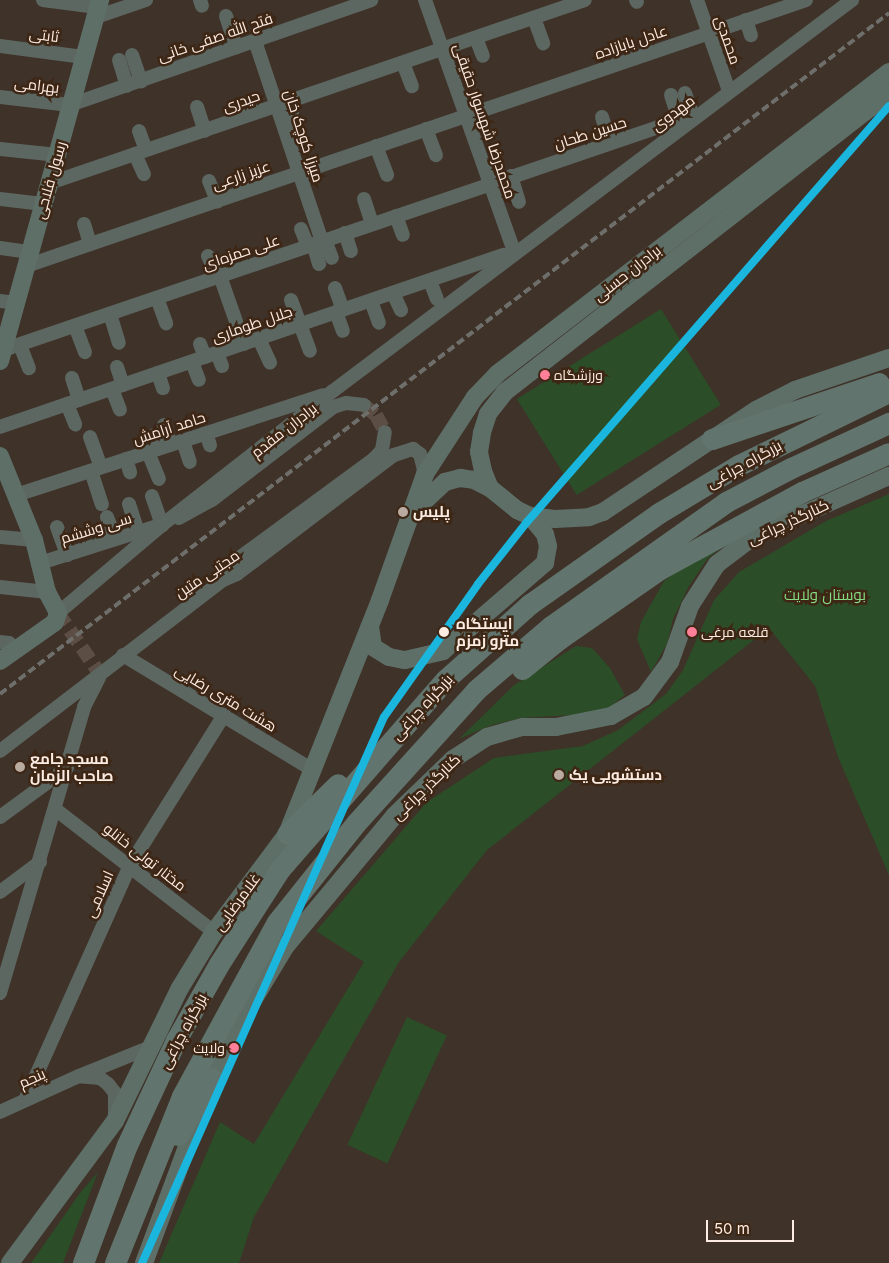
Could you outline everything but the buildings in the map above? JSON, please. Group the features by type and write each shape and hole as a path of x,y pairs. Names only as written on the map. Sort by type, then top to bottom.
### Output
{"highway":[{"path":"712,439 835,396 889,381"},
{"name":"بزرگراه چراغی","path":"84,1263 127,1145 176,1040 219,964 280,869 446,678 530,604 658,513 739,465 889,392"},
{"name":"بزرگراه چراغی","path":"114,1263 151,1166 182,1096 277,922 356,823 476,690 558,621 726,502 791,468 889,423"},
{"name":"بزرگراه چراغی","path":"356,823 369,819 442,743 508,681 559,639 660,569 802,492 889,454"},
{"path":"287,834 397,733"},
{"path":"127,1263 182,1126 212,1079"}],"main road":[{"name":"رسول فلاحی","path":"1,354 8,302 28,259 97,8"},
{"name":"برادران حسنی","path":"412,514 425,474 475,397 497,374 889,72"},
{"name":"برادران حسنی","path":"490,488 479,452 488,414 505,392 524,374 889,93"},
{"path":"530,516 574,518 603,512 712,439 794,390 889,358"},
{"path":"754,536 788,509 889,460"},
{"path":"2,466 34,540 48,592 58,613"},
{"name":"کنارگذر چراغی","path":"144,1263 212,1079 232,1035 284,947 394,816 453,759 487,737 523,727 556,727 611,716 644,696 670,662 690,606 702,584 717,564 754,536 889,476"},
{"path":"370,624 373,647 389,657 405,660 443,651 544,563 548,552 545,534 530,516 503,501 490,488 474,480 460,478 445,482 412,514"},
{"name":"غلامرضایی","path":"10,1263 115,1121 148,1048 214,932 287,834 412,514"},
{"name":"برادران مقدم","path":"5,649 49,615 58,613"}],"street":[{"path":"44,0 97,8 146,0"},
{"name":"محمدرضا شهسوار حقیقی","path":"425,0 514,252"},
{"name":"حیدری","path":"50,183 443,50 584,0"},
{"name":"محمدی","path":"697,0 729,91"},
{"name":"عادل بابازاده","path":"466,115 746,20 780,4 806,0"},
{"name":"مهدوی","path":"514,252 691,116 729,91 852,0"},
{"name":"فتح الله صفی خانی","path":"70,105 366,1"},
{"path":"226,16 236,47"},
{"path":"534,18 543,43"},
{"path":"746,20 751,35"},
{"path":"476,38 483,56"},
{"name":"میرزا کوچک خان","path":"255,41 283,104 317,243"},
{"name":"ثابتی","path":"0,46 83,56"},
{"path":"132,55 141,81"},
{"path":"119,60 127,86"},
{"path":"403,63 412,86"},
{"path":"685,93 691,116"},
{"path":"671,95 691,116"},
{"name":"بهرامی","path":"0,97 70,105"},
{"path":"769,186 803,168 889,102"},
{"path":"283,104 297,129"},
{"path":"197,106 205,130"},
{"name":"عزیز زارعی","path":"28,259 90,244 466,115"},
{"name":"حسین طحان","path":"490,183 691,116"},
{"path":"602,117 610,143"},
{"path":"426,129 436,155"},
{"path":"139,130 144,174"},
{"path":"376,146 388,176"},
{"path":"0,149 58,155"},
{"path":"511,176 519,202"},
{"path":"209,181 217,201"},
{"name":"علی حمزه‌ای","path":"1,354 20,345 490,183"},
{"path":"364,198 372,224"},
{"path":"0,199 43,204"},
{"path":"396,216 403,235"},
{"path":"84,224 90,244"},
{"path":"301,229 317,243 326,261"},
{"path":"345,233 351,251"},
{"path":"0,248 28,259"},
{"name":"جلال طوماری","path":"0,427 514,252"},
{"name":"برادران مقدم","path":"58,613 162,525 514,252"},
{"path":"208,256 219,277 244,344"},
{"path":"430,280 437,299"},
{"path":"335,288 343,331"},
{"path":"394,293 401,310"},
{"path":"157,298 166,323"},
{"path":"292,300 310,351"},
{"path":"371,301 379,323"},
{"path":"110,314 119,342"},
{"path":"75,326 85,352"},
{"path":"259,339 270,364"},
{"path":"20,345 29,368"},
{"path":"199,380 207,356"},
{"path":"117,367 120,410"},
{"path":"158,373 163,388"},
{"path":"72,378 75,424"},
{"name":"حامد آرامش","path":"16,495 96,469 128,465 165,446 208,439 333,391"},
{"path":"152,496 162,525 191,513 212,500 333,407 346,403 364,405"},
{"path":"159,430 165,446 159,479"},
{"path":"223,580 231,564 374,459 382,450 385,432"},
{"path":"90,438 105,510 115,539"},
{"path":"165,446 190,462"},
{"name":"مجتبی متین","path":"0,752 223,580 237,574 404,450 413,449 420,454 425,474"},
{"path":"129,504 138,532"},
{"name":"سی وششم","path":"40,563 162,525"},
{"path":"57,527 67,554"},
{"path":"0,537 34,540"},
{"path":"0,587 48,592"},
{"name":"هشت متری رضایی","path":"123,656 224,714 311,769"},
{"path":"0,992 40,862 84,707 100,674"},
{"name":"اسلامی","path":"26,1098 130,865 224,714"},
{"path":"0,817 67,768"},
{"name":"مختار تولی خانلو","path":"55,809 130,865 214,932"},
{"path":"0,892 40,862"},
{"path":"0,961 12,952"},
{"name":"پنجم","path":"0,1112 26,1098 148,1048"},
{"path":"79,1076 100,1078 108,1084 115,1093 115,1121"}],"green space":[{"path":"661,309 721,405 577,495 517,399"},
{"name":"بوستان ولایت","path":"889,494 889,875 838,757 815,686 769,628 487,850 399,962 254,1217 239,1263 159,1263 220,1122 254,1144 364,962 316,931 427,802 494,758 583,746 618,730 666,694 683,670 714,600 739,572 826,521"},
{"path":"730,541 708,558 689,586 673,619 667,644 651,672 637,639 641,622 664,581 688,563"},
{"path":"576,646 592,648 610,668 625,695 610,707 592,714 520,718 492,725 459,739 514,685"},
{"path":"407,1017 447,1036 387,1163 347,1145"},
{"path":"98,1172 63,1263 31,1263 80,1193"}],"tunnel":[{"path":"364,405 376,415 385,432"},
{"path":"58,613 100,674"}],"railway":[{"path":"0,694 889,13"}],"transit line":[{"path":"142,1263 384,717 478,584 527,522 889,106"}],"place":[{"name":"ورزشگاه","path":"545,375"},
{"name":"پلیس","path":"403,512"},
{"name":"ایستگاه مترو زمزم","path":"444,632"},
{"name":"قلعه مرغی","path":"692,632"},
{"name":"مسجد جامع صاحب الزمان","path":"20,767"},
{"name":"دستشویی یک","path":"559,775"},
{"name":"ولایت","path":"234,1048"}]}
